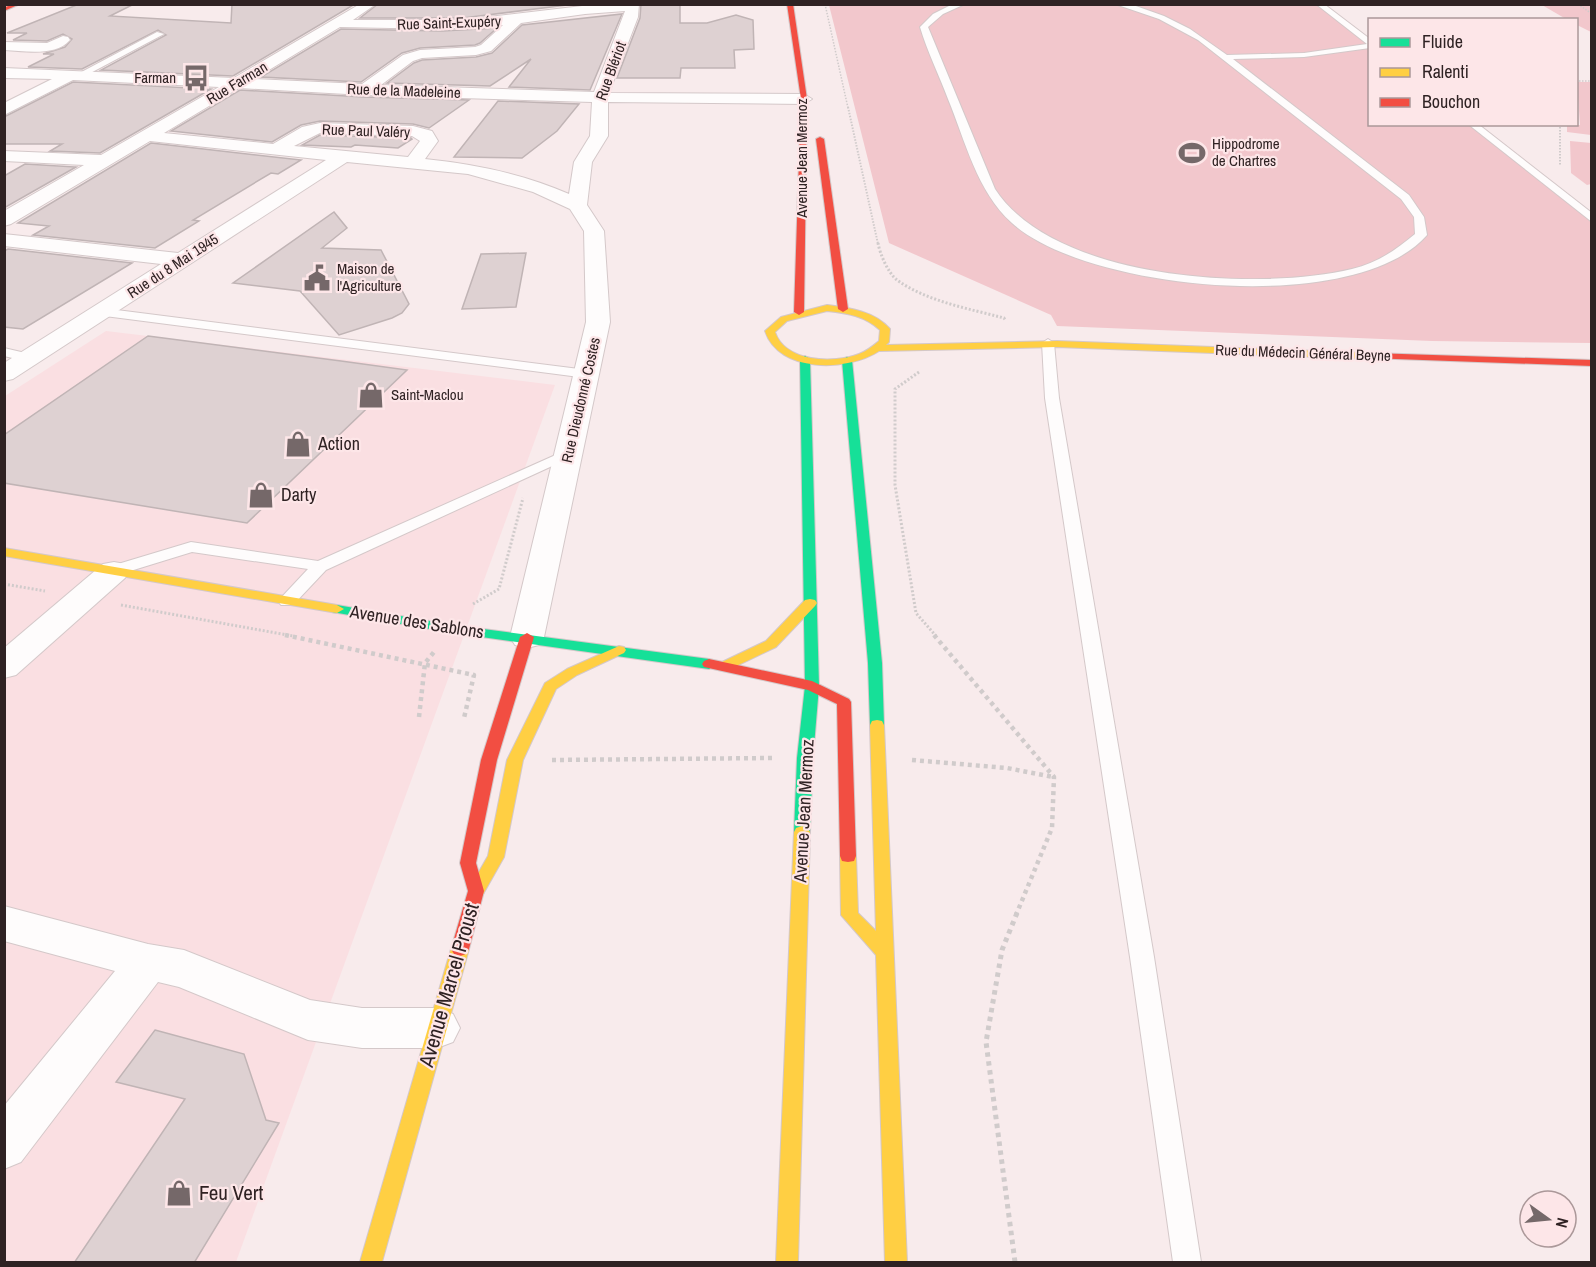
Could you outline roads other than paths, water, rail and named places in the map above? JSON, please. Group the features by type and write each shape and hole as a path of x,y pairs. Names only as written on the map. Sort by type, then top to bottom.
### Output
{"main road":[{"path":"4,10 18,4"},
{"name":"Avenue Jean Mermoz","path":"790,4 804,99 799,312"},
{"name":"Avenue Jean Mermoz","path":"802,4 843,309"},
{"path":"843,309 869,316 890,330 879,348 865,356 848,360 805,359 789,354 771,339 771,331 776,323 799,312 843,309"},
{"name":"Rue du Médecin Général Beyne","path":"916,334 1014,343"},
{"name":"Rue du Médecin Général Beyne","path":"879,348 1048,343 1592,363"},
{"name":"Avenue Jean Mermoz","path":"787,1263 805,758 812,686 805,359"},
{"path":"848,360 875,663 896,1263"},
{"name":"Avenue des Sablons","path":"4,552 453,629 527,637 725,666 812,686 844,702 850,915 886,954"},
{"path":"725,666 771,644 810,603"},
{"name":"Avenue Marcel Proust","path":"371,1263 476,891 468,863 470,851 489,760 527,637"},
{"path":"476,891 496,857 515,760 550,686 572,672 619,650"}],"street":[{"name":"Rue Farman","path":"4,220 370,4"},
{"name":"Rue Saint-Exupéry","path":"336,23 436,25 518,19 633,6"},
{"name":"Rue Blériot","path":"580,186 583,162 599,136 600,96 633,6"},
{"path":"364,90 408,58 420,54 477,51 486,48 518,19"},
{"path":"4,46 49,47 63,40"},
{"name":"Rue de la Madeleine","path":"4,73 238,82 364,90 804,99"},
{"path":"4,110 75,75"},
{"name":"Rue Paul Valéry","path":"276,149 308,131 320,128 413,131 426,135 429,141 412,163"},
{"name":"Rue Dieudonné Costes","path":"148,136 551,179 580,186"},
{"path":"4,156 105,161"},
{"name":"Rue du 8 Mai 1945","path":"4,374 342,157"},
{"name":"Rue Dieudonné Costes","path":"551,179 580,186"},
{"name":"Rue Dieudonné Costes","path":"527,637 598,322 594,231 580,186"},
{"path":"4,240 183,260"},
{"path":"4,668 114,571"},
{"path":"4,923 148,962 184,969 308,1020 362,1028 436,1028"},
{"path":"4,1145 148,962"}],"lane":[{"path":"963,4 930,19 924,27 926,34 990,189 1000,206 1033,233 1093,260 1153,274 1220,281 1293,281 1348,274 1371,268 1411,248 1421,235 1419,217 1405,197 1226,57 1174,22 1149,11 1118,4"},
{"path":"1319,4 1368,43"},
{"path":"75,75 160,34"},
{"path":"1226,57 1304,55 1368,45"},
{"path":"1475,126 1592,219"},
{"path":"101,312 587,374"},
{"path":"1048,343 1052,398 1142,957 1187,1263"},
{"path":"4,351 29,358"},
{"path":"287,601 320,566 569,453"},
{"path":"114,571 192,547 320,566"}],"place":[{"name":"Farman","path":"196,78"},
{"name":"Hippodrome de Chartres","path":"1192,153"},
{"name":"Maison de l'Agriculture","path":"317,278"},
{"name":"Saint-Maclou","path":"371,395"},
{"name":"Action","path":"298,444"},
{"name":"Darty","path":"261,495"},
{"name":"Feu Vert","path":"179,1193"}]}
